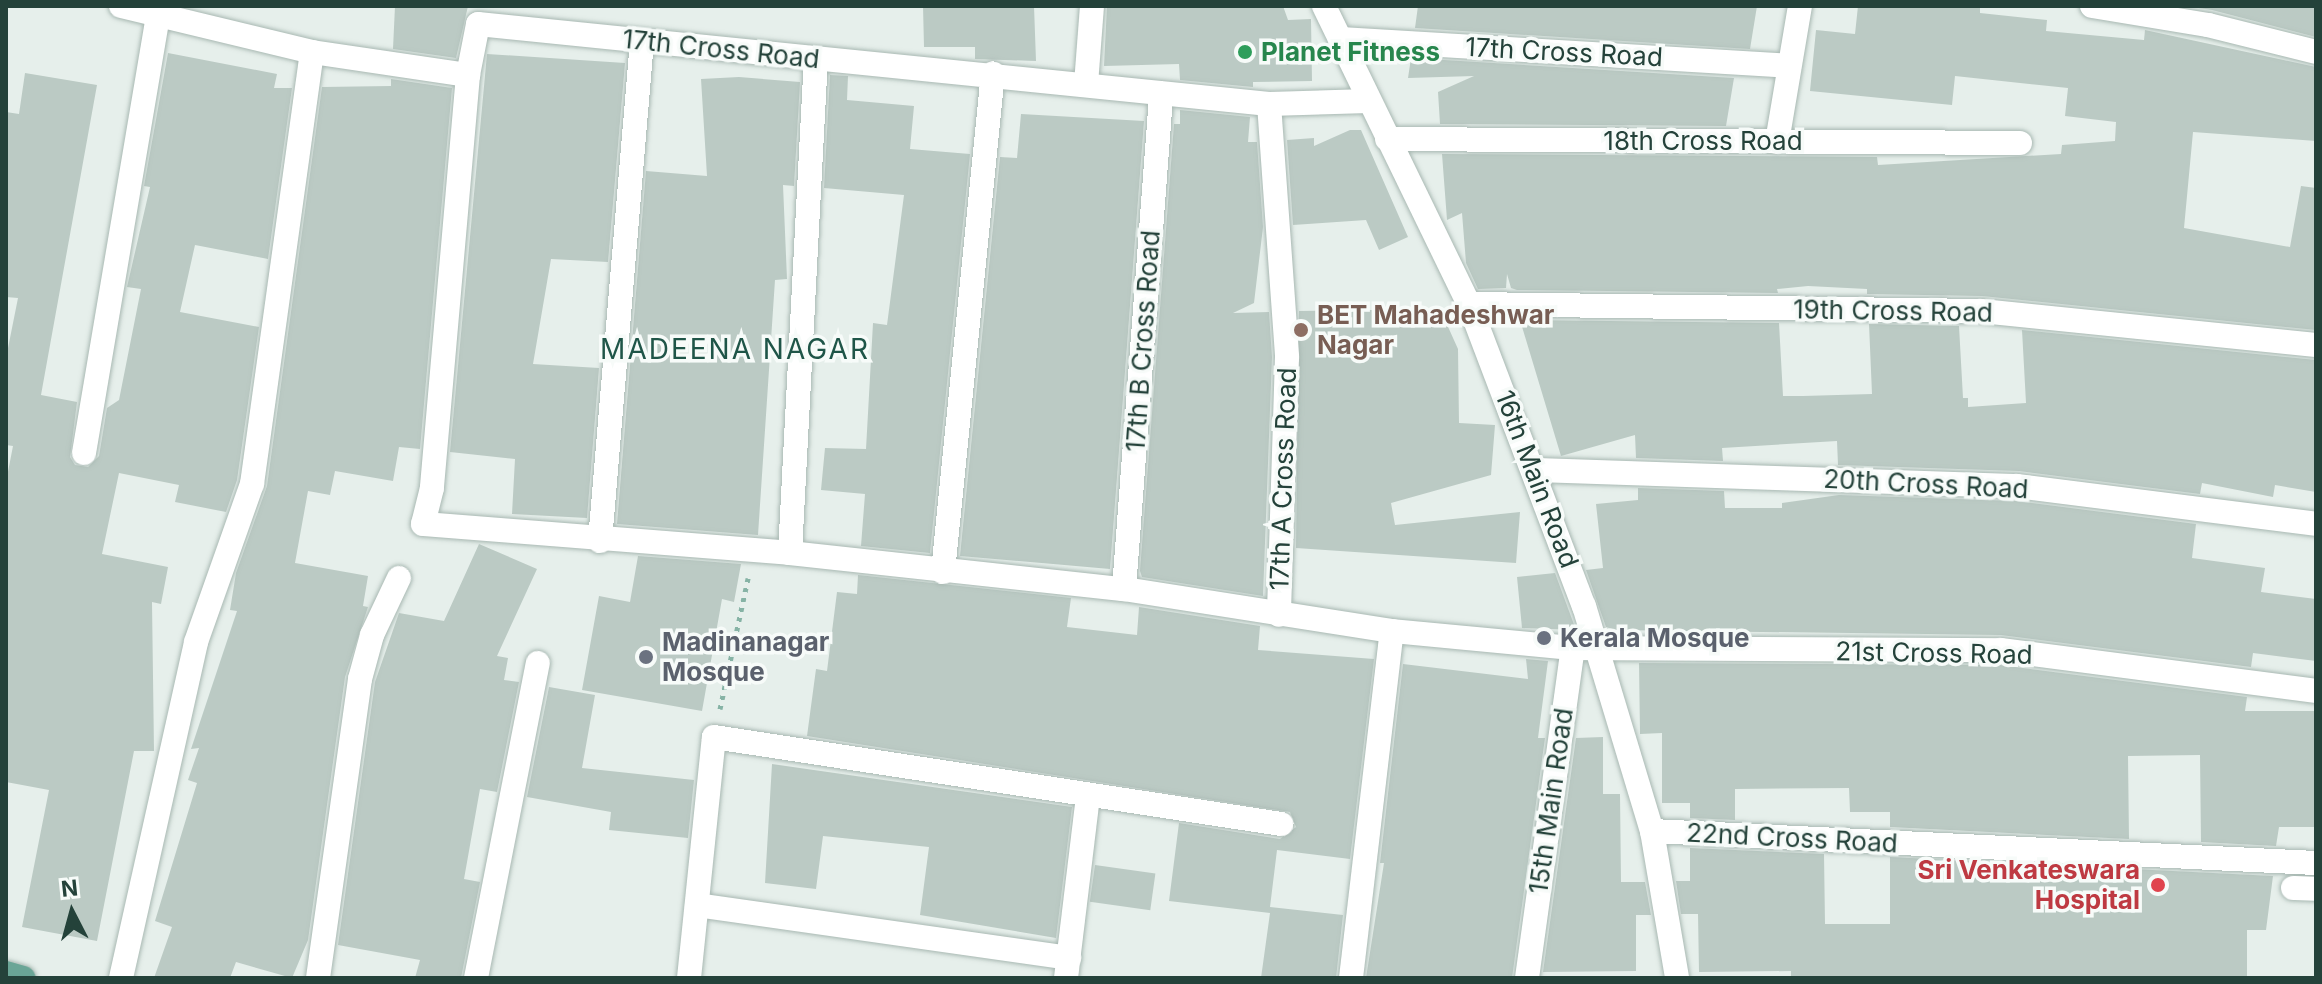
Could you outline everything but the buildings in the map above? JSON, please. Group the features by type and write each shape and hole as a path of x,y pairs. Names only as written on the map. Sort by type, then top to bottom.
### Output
{"main road":[{"path":"6,973 23,978"}],"street":[{"path":"121,6 312,52 468,75"},
{"path":"1086,84 1092,6"},
{"name":"16th Main Road","path":"1324,6 1469,304 1534,470 1585,650 1652,831 1677,978"},
{"path":"1777,142 1800,6"},
{"path":"2092,6 2208,25 2316,52"},
{"path":"84,453 158,15"},
{"name":"17th Cross Road","path":"468,75 478,24 816,59 993,73 1269,104 1369,101"},
{"name":"17th Cross Road","path":"1340,39 1789,66"},
{"path":"600,541 642,41"},
{"path":"121,978 196,642 252,484 312,52"},
{"path":"790,553 816,59"},
{"path":"943,572 993,73"},
{"name":"21st Cross Road","path":"468,75 432,488 423,524 600,541 790,553 943,572 1124,589 1392,631 1585,650 2001,650 2316,691"},
{"name":"17th B Cross Road","path":"1124,589 1161,93"},
{"name":"17th A Cross Road","path":"1269,104 1287,357 1279,615"},
{"name":"18th Cross Road","path":"1387,139 2020,143"},
{"name":"19th Cross Road","path":"1469,304 1981,311 2316,345"},
{"name":"20th Cross Road","path":"1534,470 2017,486 2316,524"},
{"path":"318,978 360,679 372,635 399,578"},
{"path":"1351,978 1392,631"},
{"name":"15th Main Road","path":"1527,978 1585,650"},
{"path":"476,978 538,663"},
{"path":"689,978 714,737 1281,824"},
{"path":"697,905 1067,968 1088,796"},
{"name":"22nd Cross Road","path":"1652,831 2316,863"}],"path":[{"path":"714,737 754,551"}],"place":[{"name":"Planet Fitness","path":"1245,52"},
{"name":"BET Mahadeshwar Nagar","path":"1301,330"},
{"name":"Kerala Mosque","path":"1544,638"},
{"name":"Madinanagar Mosque","path":"646,657"},
{"name":"Sri Venkateswara Hospital","path":"2158,885"}],"district":[{"name":"MADEENA NAGAR","path":"735,349"}]}
